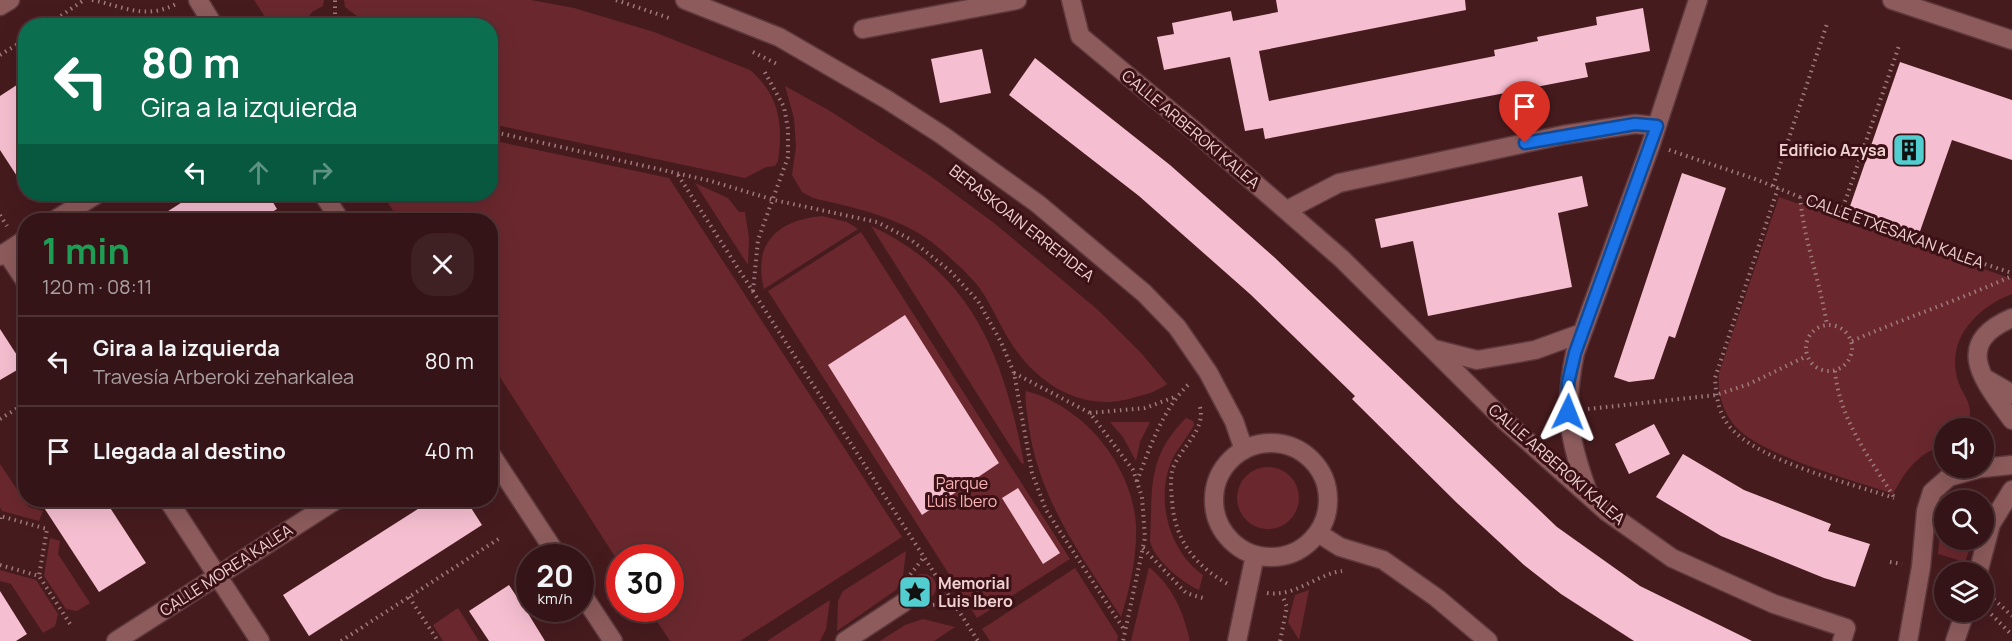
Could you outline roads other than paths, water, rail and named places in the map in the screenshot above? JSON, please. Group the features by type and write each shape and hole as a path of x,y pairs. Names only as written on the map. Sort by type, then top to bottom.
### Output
{"street":[{"path":"0,6 10,0"},
{"path":"198,0 209,18"},
{"name":"BERASKOAIN ERREPIDEA","path":"685,0 779,37 877,93 942,135 1038,204 1144,293 1177,327 1208,372 1234,421 1244,450"},
{"path":"862,28 931,7 1017,0"},
{"name":"CALLE ARBEROKI KALEA","path":"1071,0 1080,36 1342,259 1505,421 1589,497 1672,558 1774,604 1846,628 1842,641"},
{"path":"1589,497 1573,451 1568,412 1568,383 1582,333 1651,144 1698,0"},
{"path":"1892,0 2012,40"},
{"path":"1287,210 1339,183 1563,135 1635,124 1657,126"},
{"path":"66,213 86,201"},
{"path":"18,243 2,250 18,271"},
{"path":"2012,318 1993,326 1980,340 1977,361 2012,420"},
{"name":"CALLE ARBEROKI KALEA","path":"1432,348 1477,360 1535,350 1582,333"},
{"path":"1986,379 2012,394"},
{"path":"1265,444 1287,446 1314,463 1320,472 1327,493 1326,515 1318,532 1301,548 1287,555 1255,555 1245,551 1227,537 1216,518 1214,506 1216,484 1220,474 1227,464 1244,450 1265,444"},
{"path":"498,465 550,544"},
{"path":"1994,467 2012,465"},
{"path":"1908,641 1921,567 1926,510 1932,492 1948,478"},
{"path":"1981,562 1991,524 2012,490"},
{"path":"173,507 260,641"},
{"name":"CALLE MOREA KALEA","path":"116,641 325,507"},
{"path":"1318,532 1340,547 1383,560 1437,598 1488,641"},
{"path":"1237,641 1255,555"},
{"path":"845,641 903,603"},
{"path":"594,612 613,641"},
{"path":"1955,641 1962,622"}],"place":[{"name":"Edificio Azysa","path":"1909,150"},
{"name":"Memorial Luis Ibero","path":"915,592"}],"park label":[{"name":"Parque Luis Ibero","path":"962,492"}]}
